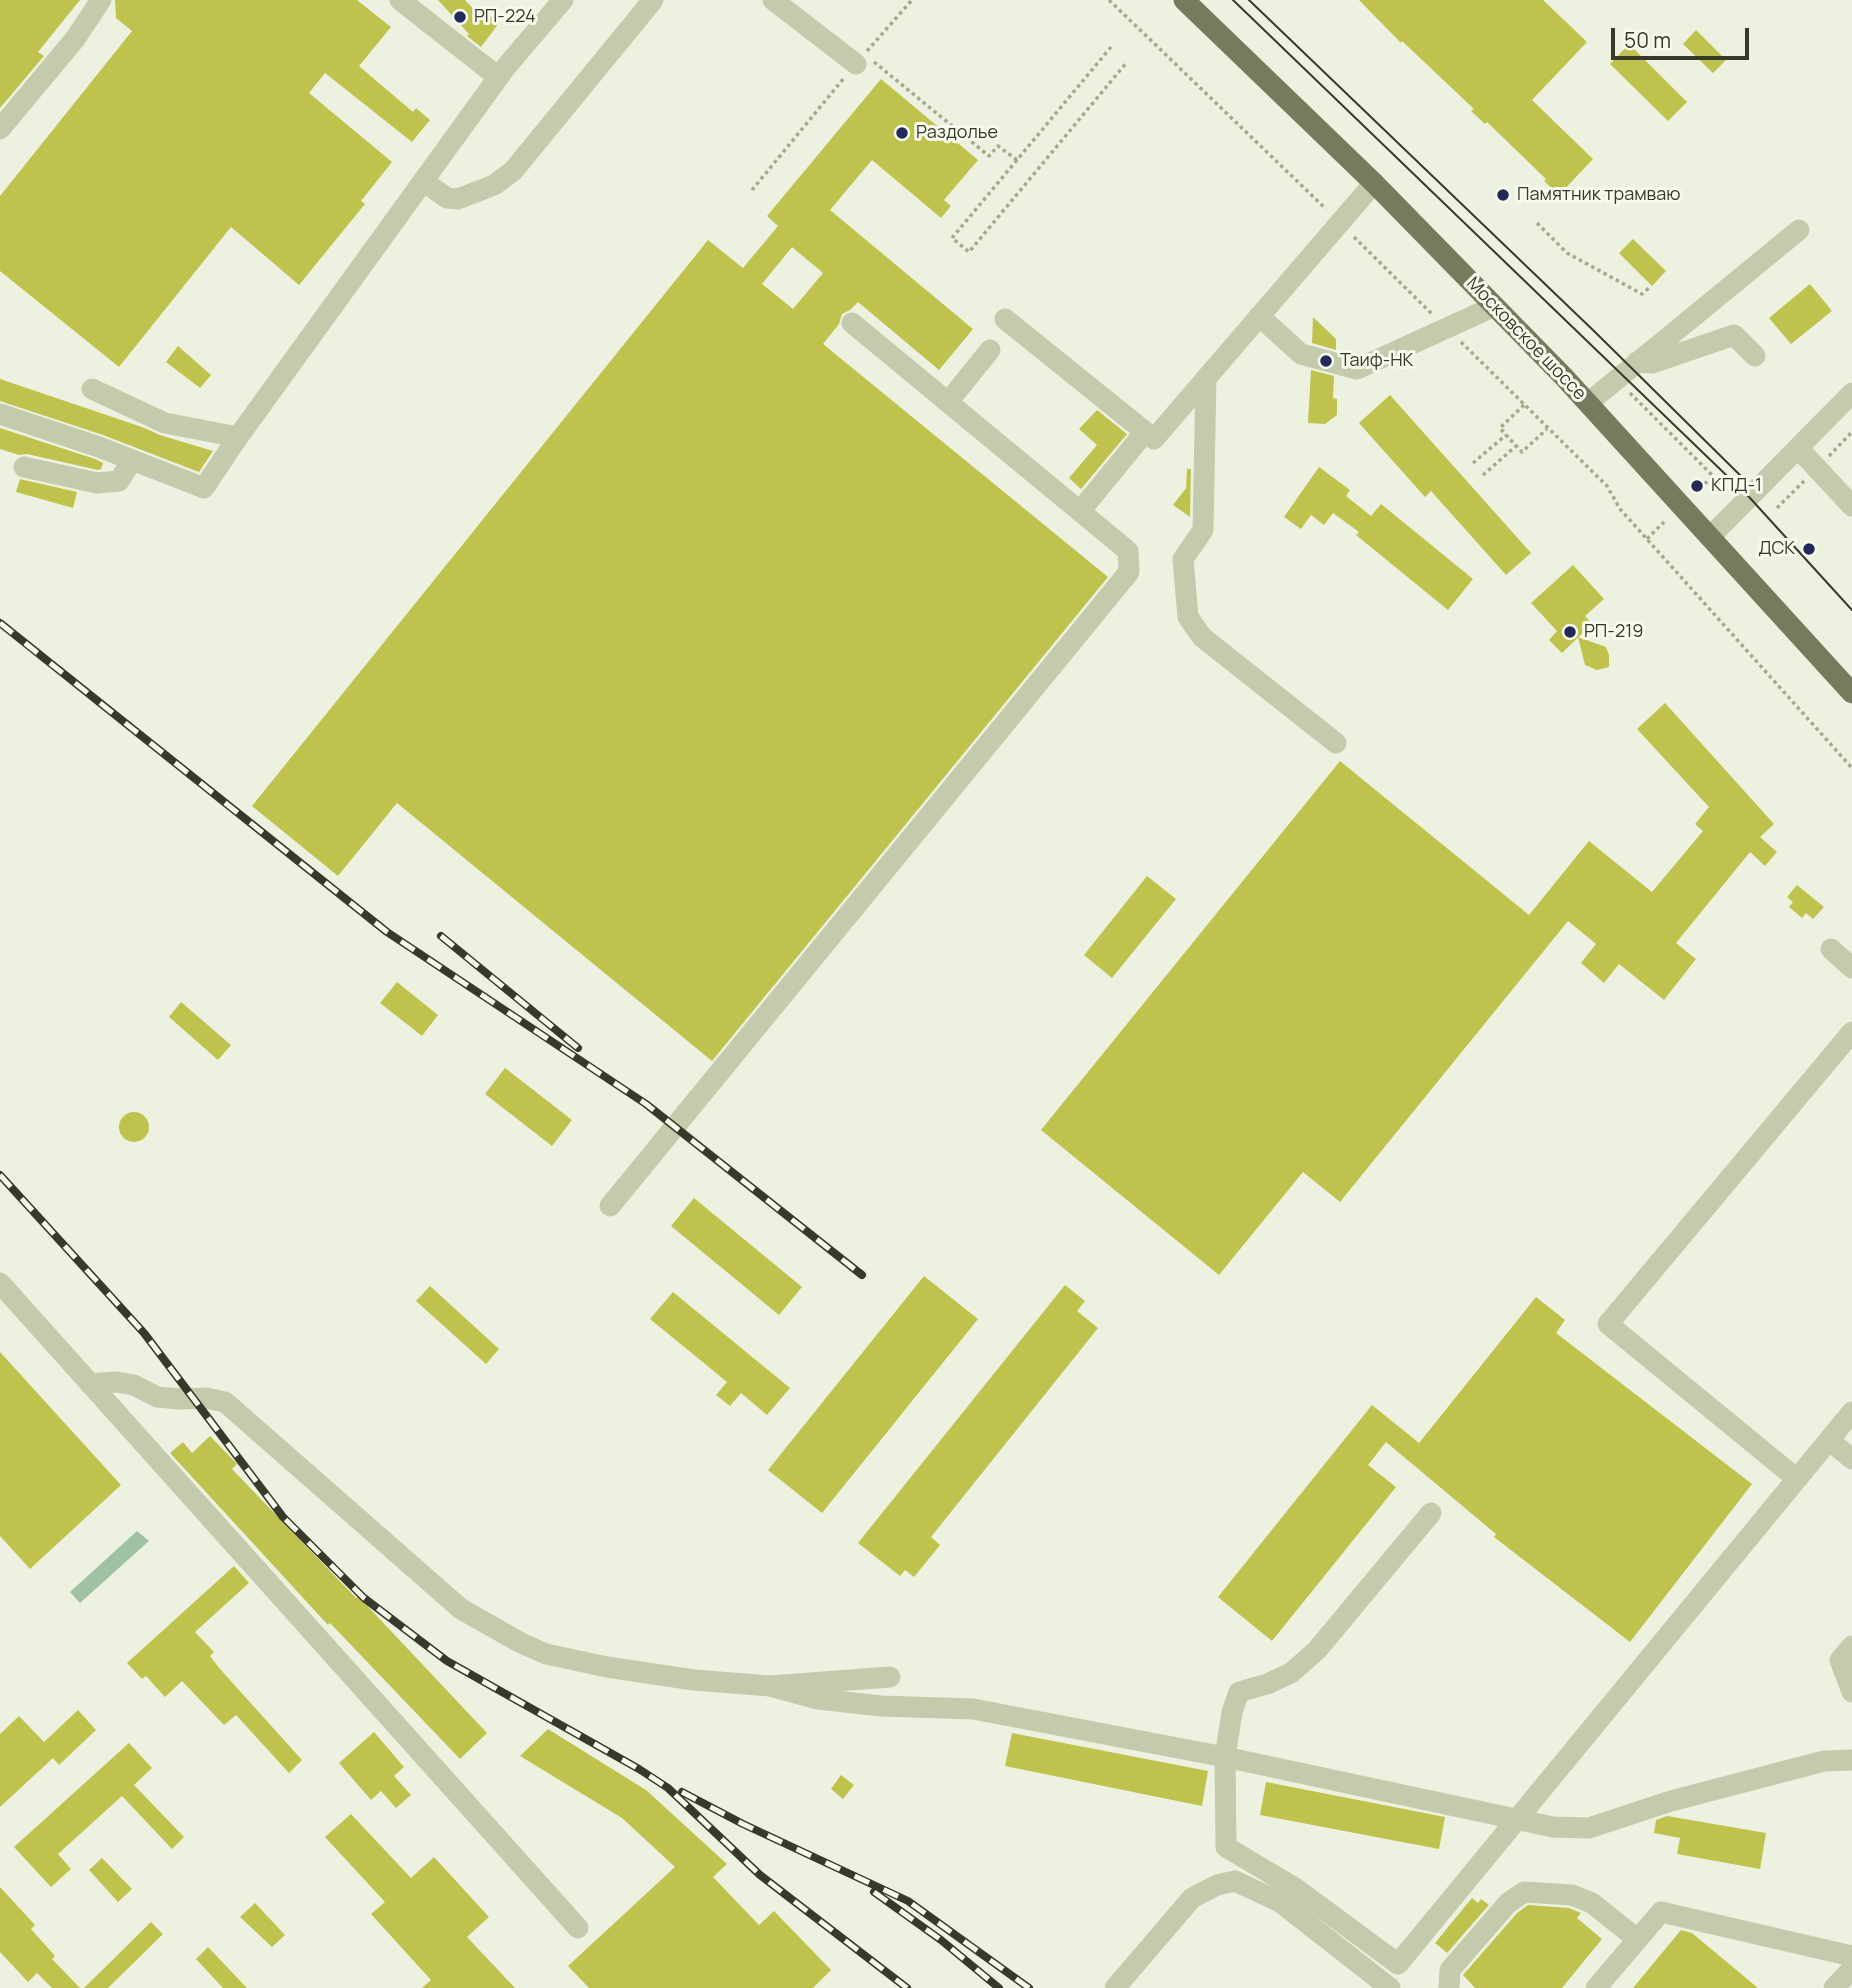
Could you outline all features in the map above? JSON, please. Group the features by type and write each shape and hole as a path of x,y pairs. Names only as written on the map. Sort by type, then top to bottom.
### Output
{"main road":[{"name":"Московское шоссе","path":"1184,0 1374,183 1495,306 1588,403 1852,693"}],"street":[{"path":"0,129 75,40 101,0"},
{"path":"400,0 498,77"},
{"path":"0,414 204,488 498,77 563,0"},
{"path":"423,181 447,198 457,199 494,185 513,172 653,0"},
{"path":"773,0 856,64"},
{"path":"1005,319 1154,439 1374,183"},
{"path":"1588,403 1799,230"},
{"path":"1259,317 1300,354 1357,369 1495,306"},
{"path":"610,1206 1129,572 1128,551 852,323"},
{"path":"1637,362 1652,363 1734,335 1755,356"},
{"path":"948,402 990,350"},
{"path":"1206,378 1203,530 1183,559 1188,617 1202,636 1336,743"},
{"path":"92,389 165,423 238,437"},
{"path":"1710,537 1852,393"},
{"path":"1081,510 1145,432"},
{"path":"1798,448 1848,495"},
{"path":"24,467 97,483 119,481 132,460"},
{"path":"1831,948 1852,968"},
{"path":"1797,1479 1608,1324 1852,1032"},
{"path":"0,1283 578,1928"},
{"path":"90,1384 116,1382 134,1385 157,1398 206,1398 225,1402 461,1609 546,1654 607,1667 694,1680 770,1686 890,1677"},
{"path":"1431,1513 1317,1650 1290,1673 1267,1684 1239,1692 1232,1712 1224,1758 1226,1847 1295,1888 1398,1964 1852,1412"},
{"path":"1829,1440 1852,1459"},
{"path":"1852,1646 1840,1660 1852,1692"},
{"path":"770,1686 818,1699 881,1706 973,1709 1553,1827 1589,1828 1671,1801 1788,1770 1824,1761 1852,1760"},
{"path":"1115,1988 1192,1898 1217,1885 1235,1881 1280,1902 1390,1988"},
{"path":"1449,1988 1450,1970 1508,1903 1524,1892 1572,1895 1592,1903 1637,1939"},
{"path":"1596,1988 1661,1912 1852,1956"},
{"path":"1834,1988 1852,1969"}],"path":[{"path":"912,0 864,54 989,156 998,145 1017,160"},
{"path":"1109,0 1607,486 1620,509 1852,768"},
{"path":"1111,47 952,238 969,252 1127,62"},
{"path":"752,190 856,64"},
{"path":"1537,223 1567,253 1642,294 1650,287"},
{"path":"1616,379 1742,505"},
{"path":"1524,405 1500,428 1522,452 1547,428"},
{"path":"1473,463 1506,435"},
{"path":"1483,475 1517,446"},
{"path":"1699,488 1713,477"},
{"path":"1647,539 1664,522"}],"green space":[{"path":"137,1531 149,1541 80,1603 70,1592"}],"building":[{"path":"0,0 80,0 38,52 44,56 0,108"},
{"path":"115,0 357,0 391,27 359,66 413,112 416,108 430,120 412,142 325,73 309,93 392,162 361,201 365,204 299,285 231,227 119,367 0,271 0,196 132,31 116,18"},
{"path":"438,0 465,0 481,17 485,12 499,23 481,47 467,36 469,34"},
{"path":"1359,0 1543,0 1587,42 1532,100 1593,159 1559,195 1544,181 1546,179 1487,122 1485,124 1471,111 1474,109 1402,41 1401,43"},
{"path":"1696,30 1726,60 1713,73 1683,44"},
{"path":"1629,44 1687,102 1668,121 1610,64"},
{"path":"881,79 978,160 944,200 951,206 941,218 872,160 830,210 973,329 939,370 858,302 842,314 839,324 823,344 1108,577 712,1061 397,803 338,876 252,806 708,240 743,268 778,226 767,216","holes":["792,247 823,273 793,309 762,284"]},
{"path":"1633,239 1666,271 1652,286 1619,253"},
{"path":"1810,284 1832,311 1791,344 1769,318"},
{"path":"1313,317 1336,339 1336,350 1312,343"},
{"path":"178,346 211,375 200,388 166,362"},
{"path":"1311,370 1334,376 1333,398 1337,399 1337,415 1325,424 1308,423"},
{"path":"0,379 213,451 199,472 103,435 0,401"},
{"path":"1390,395 1531,553 1506,575 1431,491 1425,497 1359,423"},
{"path":"1097,410 1127,434 1081,489 1069,478 1097,445 1079,429"},
{"path":"0,428 95,459 103,463 101,469 27,454 19,455 0,449"},
{"path":"1319,467 1350,490 1346,496 1371,516 1381,504 1473,579 1448,610 1356,535 1359,532 1333,513 1324,525 1311,515 1301,529 1284,517"},
{"path":"1187,469 1191,469 1190,517 1173,505 1186,488"},
{"path":"20,479 77,492 73,508 16,492"},
{"path":"1573,565 1604,599 1585,616 1592,624 1562,653 1549,640 1557,631 1531,603"},
{"path":"1578,637 1606,647 1609,667 1597,670 1585,665"},
{"path":"1665,703 1774,824 1760,837 1777,852 1765,866 1750,852 1676,943 1696,959 1664,1000 1619,964 1604,983 1581,963 1596,944 1568,921 1340,1202 1303,1172 1219,1275 1041,1130 1340,761 1529,915 1589,841 1652,892 1703,831 1695,824 1709,807 1637,729"},
{"path":"1147,876 1176,899 1112,978 1084,955"},
{"path":"1797,885 1824,907 1813,919 1806,913 1802,918 1789,907 1793,902 1787,897"},
{"path":"397,982 438,1015 422,1036 380,1003"},
{"path":"181,1002 231,1045 218,1060 169,1017"},
{"path":"505,1068 572,1120 552,1146 485,1094"},
{"path":"134,1112 145,1116 149,1127 145,1138 134,1142 123,1138 119,1127 123,1116"},
{"path":"694,1198 802,1287 779,1315 671,1226"},
{"path":"924,1276 978,1319 822,1513 768,1470"},
{"path":"1065,1285 1085,1301 1077,1311 1098,1328 931,1537 940,1545 914,1577 905,1570 900,1576 858,1543"},
{"path":"430,1286 499,1349 486,1364 416,1301"},
{"path":"673,1292 790,1388 767,1415 741,1393 730,1406 716,1395 727,1382 650,1319"},
{"path":"1536,1297 1565,1320 1556,1333 1752,1484 1630,1642 1494,1537 1496,1534 1386,1442 1368,1465 1396,1487 1272,1641 1218,1597 1372,1405 1419,1443"},
{"path":"0,1352 121,1485 30,1569 0,1536"},
{"path":"210,1436 237,1464 232,1469 356,1598 358,1596 487,1733 460,1759 330,1623 328,1625 170,1453 183,1442 192,1453"},
{"path":"234,1566 249,1583 195,1632 214,1652 210,1656 220,1669 302,1760 289,1773 236,1715 224,1725 182,1681 165,1697 146,1676 142,1679 127,1663"},
{"path":"78,1710 96,1730 59,1765 53,1758 0,1807 0,1734 19,1716 44,1742"},
{"path":"548,1729 646,1790 727,1864 713,1877 759,1925 774,1911 831,1970 813,1988 589,1988 568,1966 675,1867 622,1818 520,1756"},
{"path":"374,1732 404,1767 394,1776 411,1795 396,1808 381,1791 371,1800 339,1763"},
{"path":"1012,1733 1208,1771 1202,1806 1005,1766"},
{"path":"129,1743 152,1768 134,1785 184,1837 172,1849 122,1796 58,1854 71,1869 51,1887 14,1847"},
{"path":"841,1775 854,1785 843,1799 831,1789"},
{"path":"1266,1782 1445,1817 1439,1849 1260,1815"},
{"path":"351,1814 411,1878 434,1857 489,1917 467,1937 515,1988 422,1988 431,1980 371,1914 385,1902 325,1837"},
{"path":"1667,1816 1766,1833 1760,1869 1677,1854 1680,1838 1654,1833 1656,1820"},
{"path":"102,1858 132,1889 118,1902 89,1870"},
{"path":"0,1887 35,1925 31,1929 55,1956 52,1959 80,1988 52,1988 37,1973 28,1982 0,1952"},
{"path":"1472,1898 1478,1903 1481,1899 1489,1905 1447,1953 1435,1943"},
{"path":"255,1903 285,1935 272,1947 240,1917"},
{"path":"1528,1905 1569,1908 1581,1913 1577,1918 1602,1939 1562,1988 1475,1988 1463,1975 1517,1913"},
{"path":"151,1922 163,1934 108,1988 84,1988"},
{"path":"1681,1930 1692,1933 1758,1988 1633,1988"},
{"path":"208,1947 247,1988 223,1988 196,1959"}],"tram line":[{"path":"1233,0 1750,498 1852,610"},
{"path":"1249,0 1748,483"}],"railway":[{"path":"0,623 387,932 646,1104 862,1275"},
{"path":"441,936 578,1048"},
{"path":"0,1175 144,1333 283,1517 364,1598 447,1661 668,1788 760,1875 907,1988"},
{"path":"682,1792 743,1824 908,1901 1029,1988"},
{"path":"874,1892 941,1940 999,1988"}],"place":[{"name":"РП-224","path":"460,17"},
{"name":"Раздолье","path":"902,133"},
{"name":"Памятник трамваю","path":"1503,195"},
{"name":"Таиф-НК","path":"1326,361"},
{"name":"КПД-1","path":"1697,486"},
{"name":"ДСК","path":"1809,549"},
{"name":"РП-219","path":"1570,632"}]}
